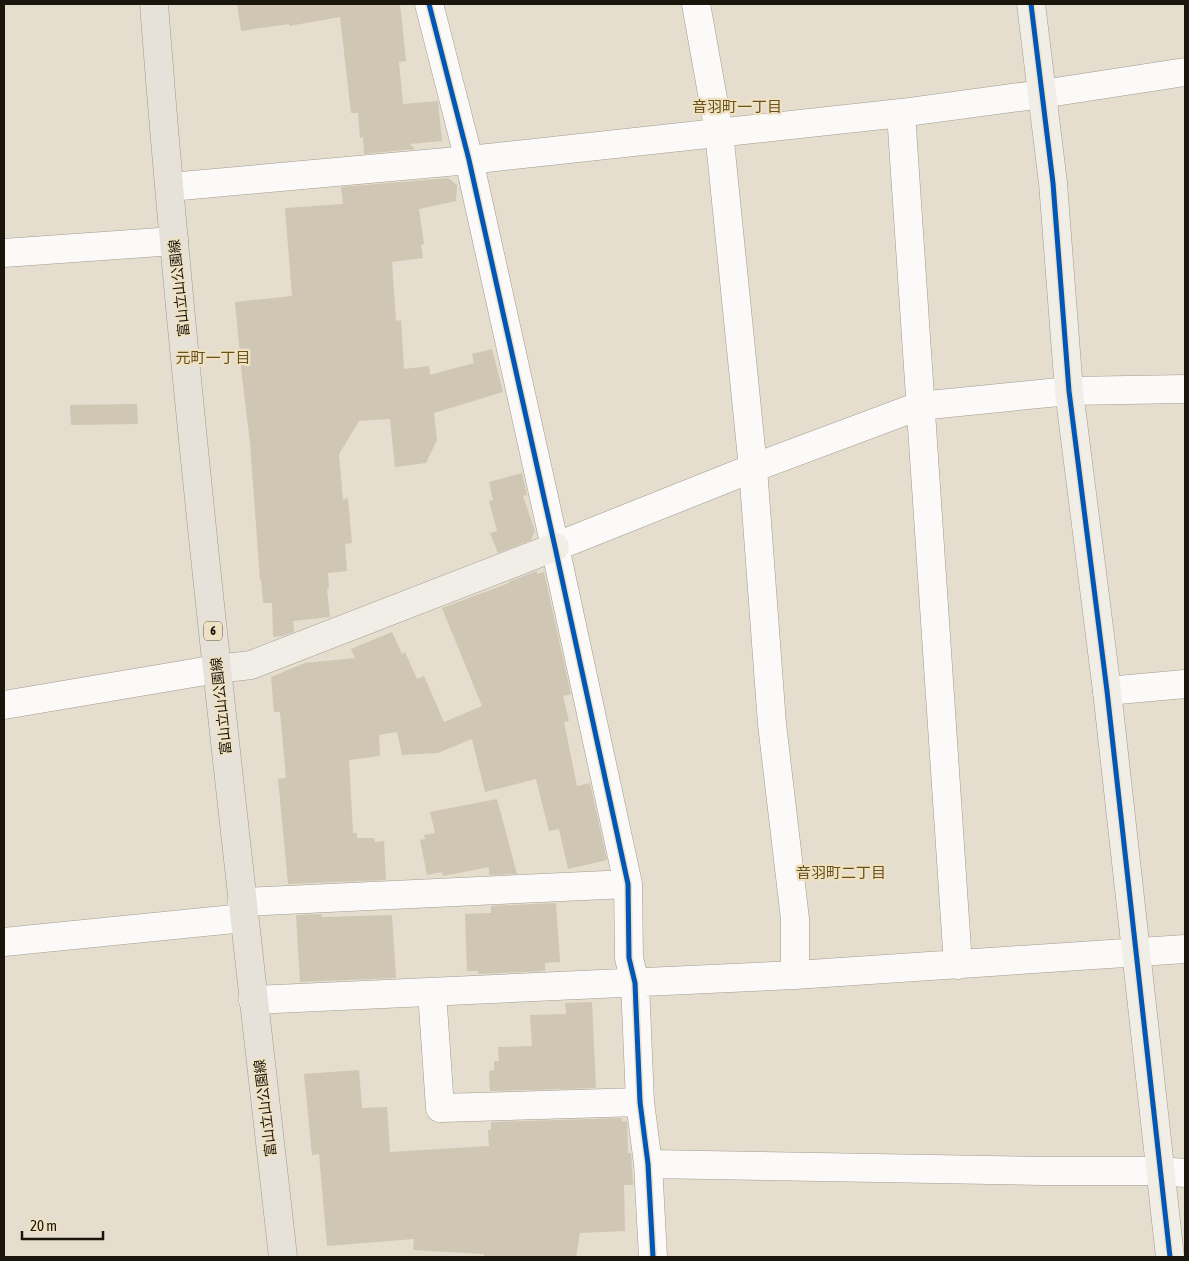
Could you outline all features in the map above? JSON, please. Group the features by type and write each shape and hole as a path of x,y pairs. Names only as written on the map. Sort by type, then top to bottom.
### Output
{"main road":[{"name":"富山立山公園線","path":"154,4 174,241 217,669 252,1000 283,1257"}],"street":[{"path":"429,4 469,160 628,884 629,958 636,983 640,1102 648,1164 652,1257"},
{"path":"696,4 720,132 752,468 772,724 795,919 795,975"},
{"path":"1031,4 1052,183 1069,391 1107,692 1136,952 1173,1172 1170,1257"},
{"path":"170,187 469,160 901,112 1042,94 1185,72"},
{"path":"901,112 919,406 958,965"},
{"path":"4,253 174,241"},
{"path":"4,705 251,665 752,468 919,406 1069,391 1185,388"},
{"path":"1107,692 1185,684"},
{"path":"4,942 243,910 628,884"},
{"path":"252,1000 795,975 1185,949"},
{"path":"432,992 440,1108 640,1102"},
{"path":"648,1164 1173,1172"}],"building":[{"path":"237,4 400,4 406,61 399,62 403,104 438,101 442,141 410,144 415,149 364,154 363,137 360,138 358,113 351,113 340,17 289,26 289,24 241,31"},
{"path":"448,178 457,185 456,201 419,209 424,244 421,245 423,258 392,262 396,321 401,320 404,369 429,366 430,375 474,363 472,354 492,349 503,392 434,413 437,440 426,463 395,467 390,419 359,421 339,454 343,500 348,498 352,543 345,544 347,571 328,573 329,588 327,589 330,617 293,621 294,632 273,637 272,603 263,603 260,580 250,443 235,302 292,296 285,208 343,204 341,187"},
{"path":"137,404 138,424 71,425 70,405"},
{"path":"522,473 527,495 523,496 535,531 531,540 498,553 490,533 497,531 489,501 493,500 489,482"},
{"path":"537,571 537,574 544,572 571,694 563,696 569,721 564,722 577,786 590,783 607,860 568,869 559,829 549,831 536,779 485,792 472,739 438,753 402,755 397,732 379,735 380,756 349,760 353,833 357,833 357,838 374,838 375,842 384,841 386,880 288,884 278,779 286,778 280,712 274,712 271,677 305,663 355,658 351,649 392,632 402,654 405,652 417,679 424,676 444,722 482,706 442,608"},
{"path":"497,799 517,874 489,875 489,867 443,876 442,872 427,875 420,840 425,839 424,835 435,833 430,812"},
{"path":"556,903 560,962 545,963 545,971 478,974 478,971 467,971 465,914 491,913 491,906"},
{"path":"322,914 322,917 392,915 396,978 300,982 296,915"},
{"path":"592,1002 596,1088 490,1091 489,1071 494,1070 494,1061 499,1061 498,1047 532,1046 530,1015 566,1014 565,1003"},
{"path":"359,1070 362,1108 387,1107 390,1152 489,1146 488,1130 491,1130 491,1122 622,1118 622,1122 627,1121 628,1153 631,1153 633,1185 624,1185 625,1231 580,1233 576,1257 484,1257 484,1254 413,1250 414,1239 327,1246 319,1154 312,1155 304,1074"}],"cycle path":[{"path":"429,4 469,160 628,884 629,958 635,983 640,1102 648,1164 653,1257"},
{"path":"1031,4 1053,183 1069,391 1107,691 1170,1257"}],"district":[{"name":"音羽町一丁目","path":"737,106"},
{"name":"元町一丁目","path":"213,357"},
{"name":"音羽町二丁目","path":"841,872"}]}
